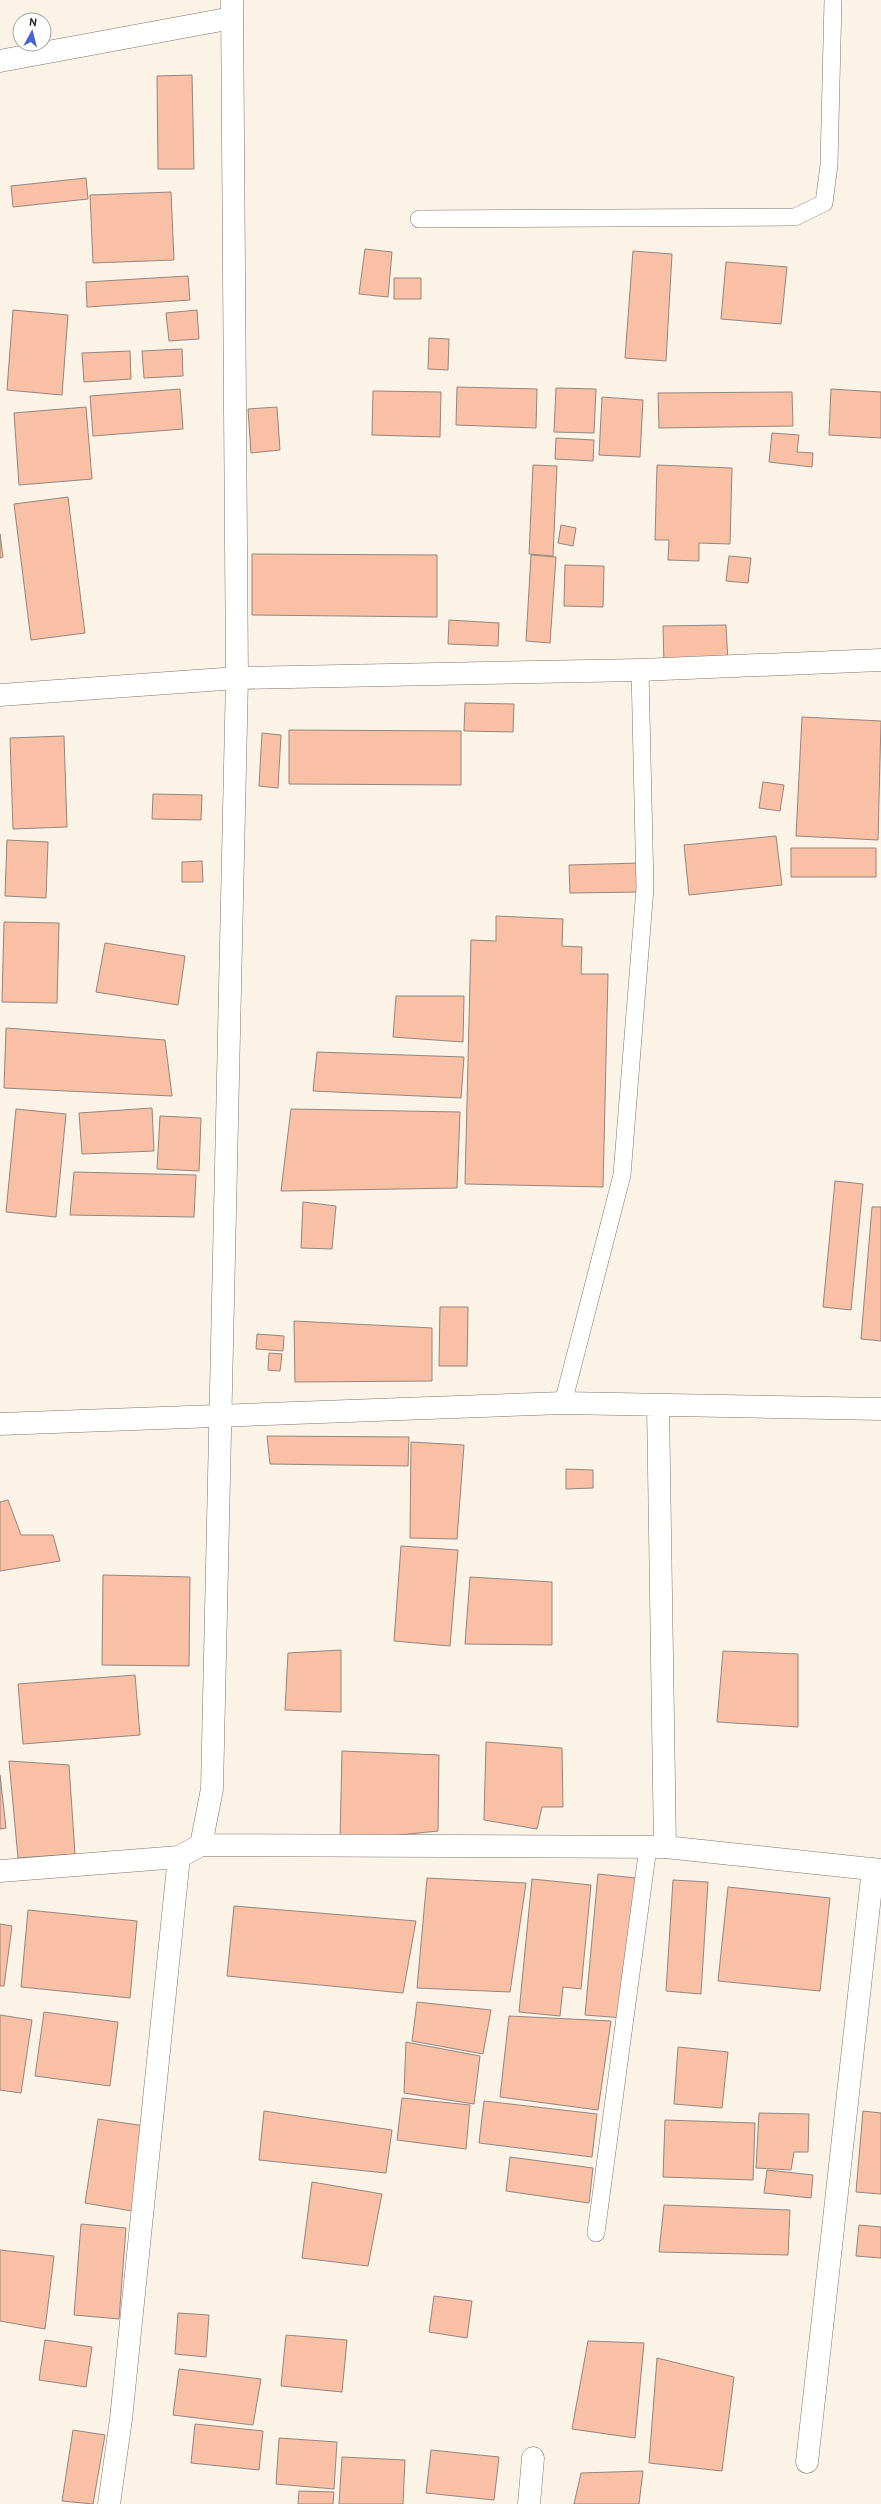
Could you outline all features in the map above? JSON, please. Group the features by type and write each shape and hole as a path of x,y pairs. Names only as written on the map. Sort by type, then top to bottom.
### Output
{"street":[{"path":"0,61 232,9 237,678 212,1789 201,1845"},
{"path":"0,695 237,678 640,670 881,660"},
{"path":"0,1424 220,1414 563,1403 881,1409"},
{"path":"657,1847 658,1405"},
{"path":"0,1871 179,1857 201,1845 657,1847 877,1870 806,2462"},
{"path":"109,2504 121,2419 179,1857"},
{"path":"529,2504 533,2458"}],"lane":[{"path":"419,219 795,217 824,203 829,165 834,0"},
{"path":"563,1403 622,1175 645,888 640,670"},
{"path":"596,2233 657,1847"}],"building":[{"path":"192,75 194,169 158,169 157,76"},
{"path":"86,178 88,199 13,207 11,186"},
{"path":"171,192 174,260 93,263 90,195"},
{"path":"365,249 392,252 388,297 359,294"},
{"path":"633,251 672,254 666,361 625,358"},
{"path":"726,262 787,267 781,324 721,319"},
{"path":"188,276 190,300 87,307 86,282"},
{"path":"394,278 421,278 421,299 394,299"},
{"path":"13,310 68,315 62,395 7,390"},
{"path":"197,310 199,339 169,341 166,313"},
{"path":"429,338 449,339 448,370 428,369"},
{"path":"182,349 183,376 144,378 142,351"},
{"path":"130,351 131,379 84,382 82,353"},
{"path":"457,387 537,389 536,428 456,425"},
{"path":"556,388 596,389 594,433 554,432"},
{"path":"180,389 183,429 93,436 90,396"},
{"path":"831,389 881,392 881,438 829,435"},
{"path":"373,391 441,392 440,437 372,435"},
{"path":"792,392 793,426 659,428 658,393"},
{"path":"602,397 643,400 640,457 599,455"},
{"path":"86,407 92,479 19,485 14,413"},
{"path":"277,407 280,450 251,453 248,409"},
{"path":"772,433 799,435 797,452 813,453 812,467 769,462"},
{"path":"556,438 594,440 593,461 555,459"},
{"path":"533,465 557,466 553,556 529,554"},
{"path":"657,465 732,468 730,544 699,543 699,561 668,560 669,540 655,540"},
{"path":"68,497 85,633 31,640 14,504"},
{"path":"561,525 576,528 573,546 558,543"},
{"path":"0,534 3,557 0,558"},
{"path":"252,554 437,555 437,617 252,615"},
{"path":"531,555 556,557 550,643 526,641"},
{"path":"729,556 751,558 748,583 726,581"},
{"path":"565,565 604,566 603,607 564,606"},
{"path":"449,620 499,623 498,646 448,644"},
{"path":"726,625 728,663 664,665 663,626"},
{"path":"465,703 514,704 513,732 464,731"},
{"path":"802,717 881,721 878,840 796,836"},
{"path":"289,730 461,731 461,785 289,784"},
{"path":"262,733 281,735 278,788 259,786"},
{"path":"64,736 67,827 13,829 10,738"},
{"path":"763,782 784,785 780,811 759,808"},
{"path":"153,794 202,795 201,820 152,819"},
{"path":"776,836 782,885 689,895 684,845"},
{"path":"7,840 48,842 46,898 5,896"},
{"path":"791,848 876,848 876,877 791,877"},
{"path":"202,861 203,882 182,882 182,862"},
{"path":"640,863 640,892 570,893 569,865"},
{"path":"496,916 563,919 562,946 582,947 581,974 608,974 603,1187 465,1184 471,940 496,941"},
{"path":"4,922 59,923 57,1003 2,1002"},
{"path":"105,943 185,956 178,1005 96,992"},
{"path":"396,996 464,996 463,1042 393,1037"},
{"path":"6,1028 165,1040 172,1096 4,1088"},
{"path":"317,1052 464,1057 461,1098 313,1091"},
{"path":"152,1108 154,1151 82,1154 79,1113"},
{"path":"16,1109 66,1114 56,1217 6,1212"},
{"path":"291,1109 460,1112 457,1188 281,1191"},
{"path":"160,1116 201,1118 199,1171 157,1169"},
{"path":"74,1172 196,1175 194,1217 70,1215"},
{"path":"835,1181 863,1184 851,1310 823,1307"},
{"path":"303,1202 336,1206 332,1249 301,1248"},
{"path":"872,1207 881,1207 881,1341 861,1339"},
{"path":"440,1307 468,1307 467,1366 439,1366"},
{"path":"294,1321 432,1328 432,1381 295,1382"},
{"path":"257,1334 284,1336 283,1351 256,1349"},
{"path":"269,1353 282,1354 280,1371 268,1370"},
{"path":"267,1436 409,1437 408,1466 270,1464"},
{"path":"411,1442 464,1445 457,1539 410,1538"},
{"path":"566,1469 593,1470 593,1488 566,1489"},
{"path":"8,1500 21,1535 53,1535 60,1561 0,1571 0,1502"},
{"path":"401,1546 458,1550 450,1646 394,1641"},
{"path":"103,1575 190,1577 189,1666 102,1665"},
{"path":"470,1577 552,1582 552,1645 465,1644"},
{"path":"341,1650 341,1712 285,1710 288,1653"},
{"path":"723,1651 798,1654 798,1727 717,1722"},
{"path":"135,1675 140,1735 23,1744 18,1684"},
{"path":"486,1742 562,1748 563,1807 542,1807 537,1829 484,1820"},
{"path":"342,1751 439,1755 438,1831 340,1841"},
{"path":"9,1761 69,1765 75,1854 18,1858"},
{"path":"0,1775 6,1828 0,1829"},
{"path":"598,1874 636,1878 624,2018 585,2015"},
{"path":"427,1878 526,1883 510,1992 417,1988"},
{"path":"532,1879 591,1885 581,1989 563,1987 560,2016 519,2012"},
{"path":"673,1880 708,1882 701,1994 666,1991"},
{"path":"728,1887 830,1898 820,1991 718,1981"},
{"path":"234,1906 416,1921 403,1993 227,1976"},
{"path":"28,1910 137,1921 130,1998 21,1987"},
{"path":"0,1924 12,1926 4,1986 0,1986"},
{"path":"417,2002 491,2010 483,2054 412,2041"},
{"path":"44,2012 118,2022 110,2086 35,2076"},
{"path":"0,2015 32,2020 21,2093 0,2090"},
{"path":"509,2016 611,2021 598,2110 500,2097"},
{"path":"406,2042 480,2056 474,2104 404,2093"},
{"path":"678,2047 728,2052 722,2108 674,2104"},
{"path":"402,2098 470,2105 466,2149 397,2140"},
{"path":"484,2101 597,2114 592,2157 479,2143"},
{"path":"264,2111 392,2130 386,2173 259,2160"},
{"path":"863,2111 881,2113 881,2194 856,2192"},
{"path":"759,2113 809,2114 808,2152 794,2152 791,2170 756,2168"},
{"path":"98,2119 145,2126 132,2211 85,2203"},
{"path":"665,2120 755,2123 753,2180 663,2177"},
{"path":"510,2157 593,2168 589,2203 506,2191"},
{"path":"767,2170 813,2175 811,2198 764,2193"},
{"path":"312,2182 382,2194 368,2266 302,2258"},
{"path":"664,2205 790,2210 788,2255 659,2252"},
{"path":"81,2224 126,2228 119,2319 74,2315"},
{"path":"859,2225 881,2227 881,2258 856,2256"},
{"path":"0,2250 54,2256 45,2329 0,2321"},
{"path":"434,2296 472,2301 467,2338 429,2332"},
{"path":"178,2313 209,2315 206,2357 175,2354"},
{"path":"286,2335 347,2340 342,2392 281,2386"},
{"path":"45,2340 92,2347 86,2387 39,2380"},
{"path":"588,2341 644,2343 635,2438 572,2429"},
{"path":"657,2358 734,2377 722,2471 649,2463"},
{"path":"179,2369 261,2379 253,2425 173,2415"},
{"path":"195,2424 263,2431 259,2470 191,2463"},
{"path":"73,2430 105,2435 93,2504 62,2501"},
{"path":"279,2438 337,2442 334,2489 276,2484"},
{"path":"431,2450 499,2457 494,2500 426,2493"},
{"path":"342,2457 405,2460 403,2504 339,2504"},
{"path":"643,2471 639,2504 574,2504 581,2473"},
{"path":"299,2491 334,2492 333,2504 298,2504"}]}
